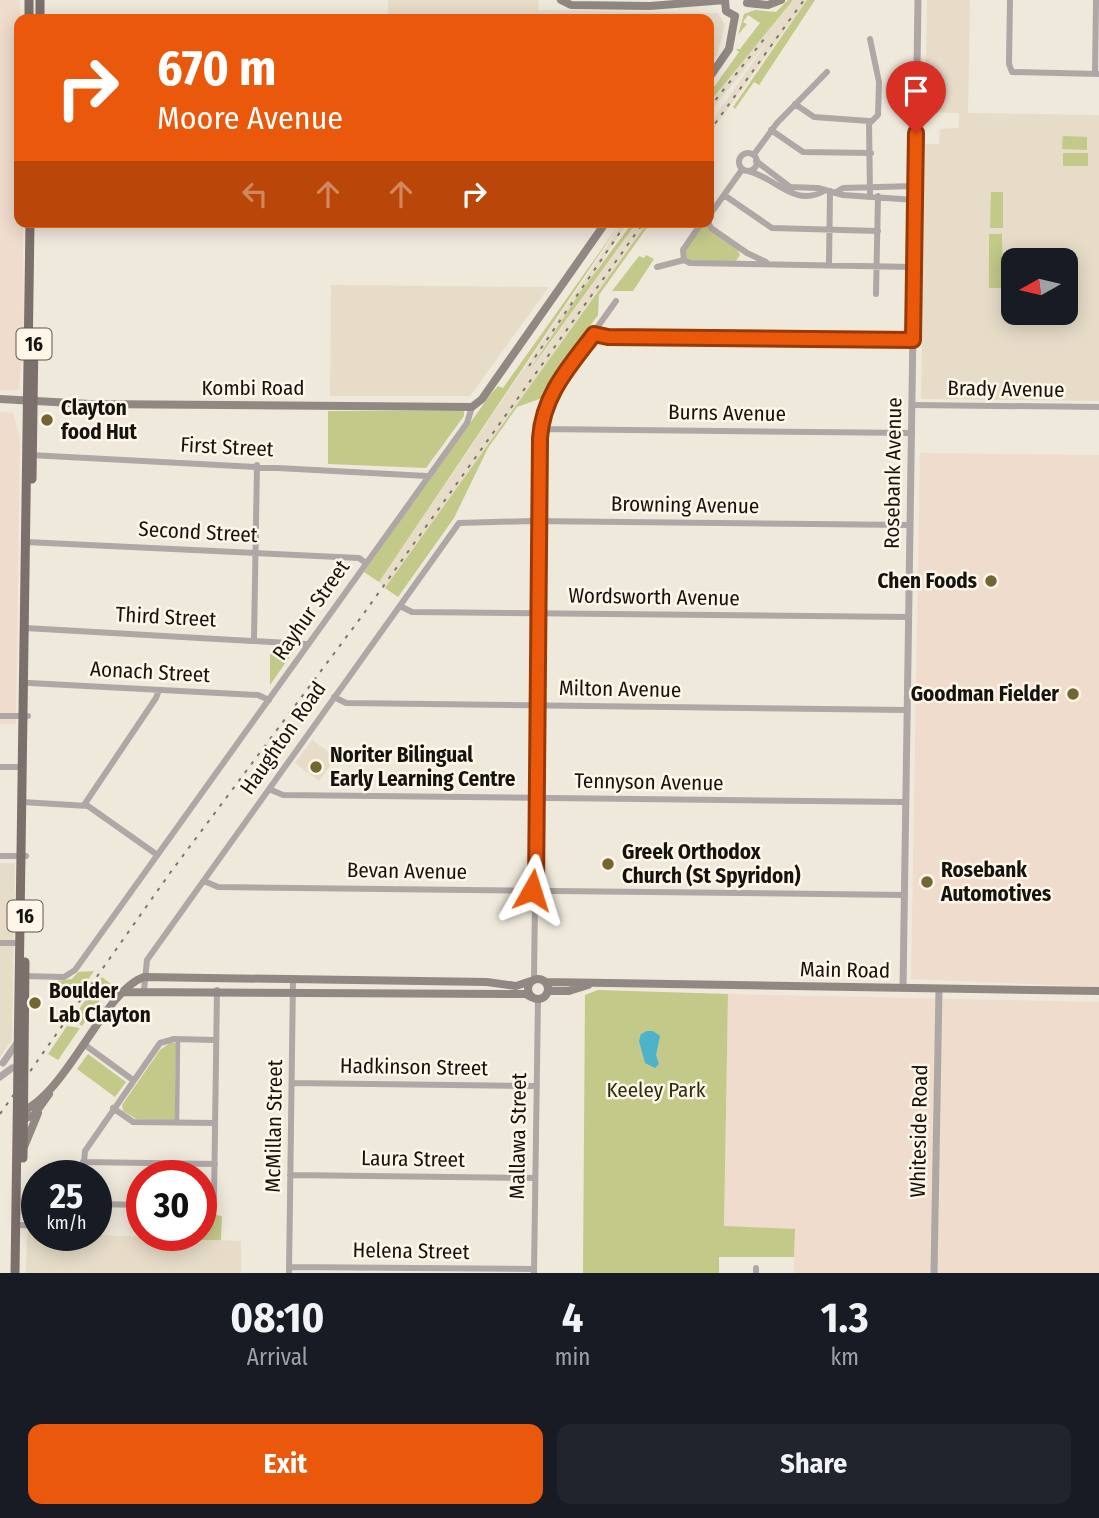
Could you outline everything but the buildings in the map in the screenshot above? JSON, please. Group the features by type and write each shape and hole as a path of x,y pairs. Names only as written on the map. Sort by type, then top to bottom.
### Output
{"main road":[{"path":"561,0 571,5 650,6 725,0 726,11 735,16"},
{"path":"575,0 593,4"},
{"path":"735,16 744,12 746,1 768,5 781,0"},
{"path":"714,71 729,49 735,16"},
{"name":"16","path":"23,1160 16,1078 20,1064 24,856 30,228"},
{"name":"16","path":"30,400 37,228"},
{"name":"Rayhur Street","path":"472,407 482,399 602,228"},
{"name":"Kombi Road","path":"0,400 90,404 472,407"},
{"name":"16","path":"24,802 22,767 29,683 27,629"},
{"name":"16","path":"17,1273 20,1117 24,1096 17,1043 22,976 19,943 24,856"},
{"path":"20,1117 41,1101 122,992 144,977 405,981 516,986 533,980 547,987 534,998"},
{"path":"248,979 248,990"},
{"path":"533,980 528,987 534,998"},
{"path":"405,981 405,992"},
{"name":"Main Road","path":"547,987 569,991 591,984 1099,991"},
{"path":"122,992 405,992 526,994 534,998"},
{"path":"24,1096 41,1101"},
{"path":"23,1152 41,1101"},
{"name":"16","path":"17,1273 21,1226"}],"street":[{"name":"Rosebank Avenue","path":"903,988 918,0"},
{"path":"1010,0 1009,64 1012,72 1097,74 1096,0"},
{"path":"870,39 879,85 878,115 870,123 870,192"},
{"path":"714,209 755,157 771,130 827,72"},
{"path":"795,104 814,117 862,118 870,123"},
{"path":"771,130 803,152 871,153"},
{"path":"744,171 742,158 755,157 789,187 818,188 842,195 915,186"},
{"path":"744,171 761,174 789,194 818,195 830,191"},
{"path":"829,265 830,191"},
{"path":"870,192 878,196 915,200"},
{"path":"724,195 772,228 878,231"},
{"path":"876,294 878,196"},
{"path":"684,260 682,251 698,228"},
{"path":"711,228 741,250 773,264"},
{"path":"737,263 741,250"},
{"path":"657,267 684,260 914,267"},
{"path":"533,980 541,429 552,391 616,301"},
{"path":"594,334 608,337 913,340"},
{"name":"Brady Avenue","path":"912,405 1099,407"},
{"name":"Rayhur Street","path":"22,976 71,975 156,854 298,663 306,644 317,635 467,423 472,407"},
{"name":"Burns Avenue","path":"541,429 912,433"},
{"name":"First Street","path":"29,455 427,476"},
{"path":"254,639 257,465"},
{"name":"Browning Avenue","path":"459,523 540,521 910,525"},
{"name":"Haughton Road","path":"144,990 147,960 459,523"},
{"name":"Second Street","path":"29,542 359,558 366,563"},
{"name":"Wordsworth Avenue","path":"400,606 412,612 909,617"},
{"name":"Third Street","path":"27,629 254,639 306,644"},
{"name":"Aonach Street","path":"29,683 258,695 269,700"},
{"path":"84,805 159,690"},
{"name":"Milton Avenue","path":"334,697 346,703 907,710"},
{"path":"0,716 26,716"},
{"path":"0,767 22,767"},
{"name":"Tennyson Avenue","path":"269,789 283,795 905,802"},
{"path":"24,802 84,805 156,854"},
{"path":"0,856 24,856"},
{"name":"Bevan Avenue","path":"204,881 218,887 905,895"},
{"path":"0,943 19,943"},
{"name":"McMillan Street","path":"289,1270 293,979"},
{"name":"Whiteside Road","path":"934,1273 939,989"},
{"path":"215,1160 217,990"},
{"name":"Mallawa Street","path":"534,998 537,1086 534,1271"},
{"path":"83,1160 85,1151 113,1108 160,1043 178,1039 216,1040"},
{"path":"177,1123 178,1039"},
{"path":"1,1065 17,1043"},
{"path":"85,1045 133,1080"},
{"path":"1,1065 20,1064"},
{"path":"0,1077 20,1064"},
{"path":"0,1077 16,1078"},
{"name":"Hadkinson Street","path":"292,1083 537,1086"},
{"path":"113,1108 133,1122 215,1123"},
{"name":"Laura Street","path":"290,1175 535,1178"},
{"name":"Helena Street","path":"289,1270 534,1271"}],"shaded area":[{"path":"0,0 19,0 20,14 14,14 14,228 23,228 24,332 19,390 0,390"},
{"path":"388,0 538,0 539,10 718,13 725,25 714,60 714,14 388,14"},
{"path":"793,0 807,0 714,128 714,118 767,42 714,107 714,97"},
{"path":"927,0 970,0 968,113 1099,115 1099,401 921,399 925,144 939,144 940,129 959,128 959,113 925,112"},
{"path":"619,228 624,228 531,370 633,228 644,228 385,588 379,582"},
{"path":"331,285 549,287 470,396 330,396"},
{"path":"0,412 13,413 20,438 16,724 0,724"},
{"path":"920,453 1099,455 1099,987 911,979"},
{"path":"312,740 336,757 319,781 295,763"},
{"path":"0,863 15,863 12,1040 0,1057"},
{"path":"728,994 1099,1002 1099,1273 794,1273 794,1229 724,1227"},
{"path":"112,1236 126,1236 126,1251 217,1251 217,1240 241,1241 241,1273 26,1273 27,1251 112,1251"}],"green space":[{"path":"788,0 793,0 714,97 714,87 739,52 736,49 740,49 760,23 748,15 743,22 747,24 738,35 744,14 755,10 776,12"},
{"path":"807,0 815,0 759,85 754,82 735,109 733,107"},
{"path":"1063,136 1087,137 1087,150 1062,149"},
{"path":"1063,153 1088,153 1088,166 1063,166"},
{"path":"991,192 1003,192 1003,228 990,228"},
{"path":"617,228 379,582 364,572 490,395 498,386 503,388"},
{"path":"628,228 633,228 530,370 579,294"},
{"path":"644,228 647,228 599,295 598,315 550,380 542,398 517,407 488,448 454,518 398,597 385,588"},
{"path":"700,228 711,228 737,249 740,255 736,261 687,261 685,249"},
{"path":"989,234 1002,234 1001,288 989,288"},
{"path":"646,255 654,259 633,291 612,291 639,256 644,258"},
{"path":"328,411 464,411 464,416 426,468 328,464"},
{"path":"270,651 293,652 270,685"},
{"path":"94,971 83,987 56,990 56,981 72,979 78,972"},
{"path":"102,977 111,984 82,1026 72,1019"},
{"name":"Keeley Park","path":"598,990 728,994 724,1226 795,1229 794,1257 719,1257 719,1273 583,1273 585,995"},
{"path":"67,1026 80,1028 58,1060 48,1054"},
{"path":"170,1043 176,1043 175,1120 136,1119 123,1111 122,1105 160,1050"},
{"path":"88,1054 126,1082 115,1097 77,1069"},
{"path":"217,1215 222,1216 221,1240 217,1240"}],"water":[{"path":"653,1031 660,1036 656,1055 659,1064 655,1068 645,1063 639,1041 641,1034"}],"railway":[{"path":"714,125 804,0"},
{"path":"714,102 768,34"},
{"path":"529,366 623,228"},
{"path":"0,1114 170,873 362,616 640,228"}],"place":[{"name":"Clayton food Hut","path":"47,420"},
{"name":"Chen Foods","path":"991,581"},
{"name":"Goodman Fielder","path":"1073,694"},
{"name":"Noriter Bilingual Early Learning Centre","path":"316,767"},
{"name":"Greek Orthodox Church (St Spyridon)","path":"608,864"},
{"name":"Rosebank Automotives","path":"927,882"},
{"name":"Boulder Lab Clayton","path":"35,1003"}],"route":[{"path":"532,890 536,890 540,438 545,406 552,391 594,334 608,337 913,340 916,133"}]}
